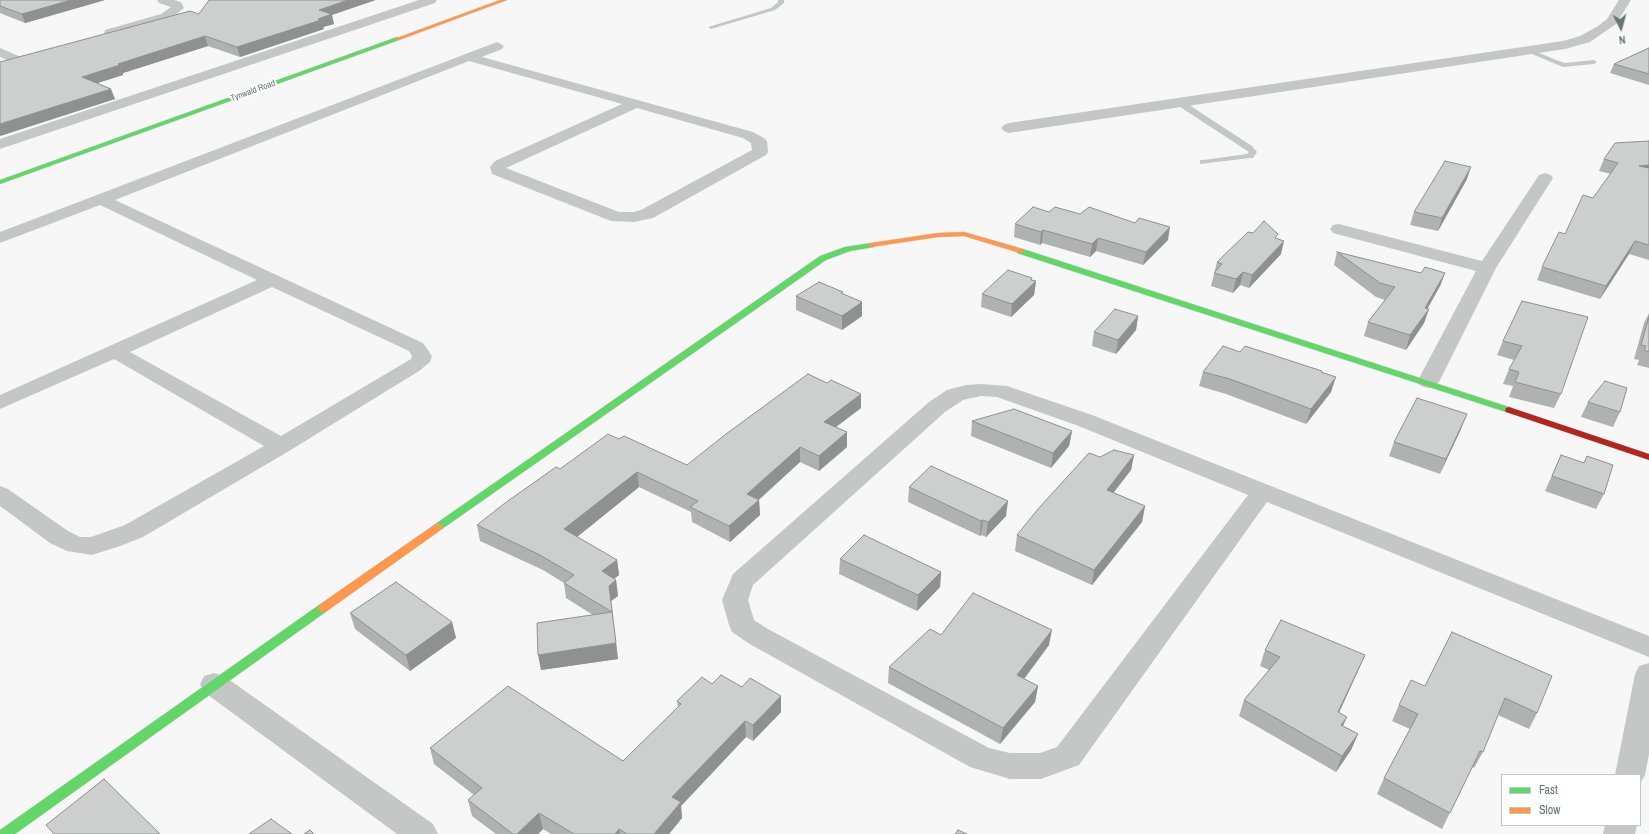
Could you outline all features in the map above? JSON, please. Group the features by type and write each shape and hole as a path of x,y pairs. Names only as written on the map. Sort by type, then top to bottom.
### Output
{"street":[{"path":"96,37 165,17 178,8 177,5 163,0"},
{"path":"0,144 431,0"},
{"name":"Tynwald Road","path":"0,182 505,0"},
{"path":"1009,128 1565,44 1586,39 1595,34 1612,21 1625,0"},
{"path":"0,238 497,46"},
{"path":"0,52 16,60"},
{"path":"0,64 30,56"},
{"path":"468,57 636,103 748,135 759,141 760,152 647,214 634,217 617,217 498,171 498,167 501,164 636,103"},
{"path":"1428,382 1487,268 1545,178"},
{"path":"0,494 59,536 76,545 92,546 134,531 281,446 420,362 422,356 416,347 100,200"},
{"path":"1339,229 1487,268"},
{"path":"5,834 214,684 823,258 848,249 938,234 964,234 1428,382 1649,457"},
{"path":"0,403 272,280"},
{"path":"114,351 281,446"},
{"path":"1262,492 1068,756 1041,766 1010,766 981,758 758,636 742,625 735,600 742,581 937,407 955,395 966,391 999,391 1084,420 1649,647"},
{"path":"1637,774 1649,674"},
{"path":"214,684 422,834"}],"lane":[{"path":"711,27 773,9 781,3 781,0"},
{"path":"1529,50 1563,65 1594,62"},
{"path":"1180,103 1249,148 1252,152 1250,156 1203,162"}],"building":[{"path":"0,0 71,0 22,14 0,6"},
{"path":"209,0 348,0 319,10 332,14 318,19 321,20 237,47 205,36 118,64 120,65 82,77 111,89 0,124 0,62 190,11 199,14"},
{"path":"1649,48 1649,74 1614,64"},
{"path":"1649,141 1649,165 1639,166 1649,168 1649,245 1635,241 1606,286 1542,267 1559,232 1565,234 1583,195 1593,198 1618,163 1604,159 1615,143"},
{"path":"1445,161 1471,167 1442,218 1414,212"},
{"path":"1033,207 1049,212 1055,207 1080,214 1089,207 1135,223 1139,218 1170,227 1146,252 1098,238 1092,244 1043,230 1041,232 1015,224"},
{"path":"1264,221 1278,234 1275,238 1284,241 1252,275 1243,272 1236,279 1214,273 1222,264 1217,262 1248,232 1253,233"},
{"path":"1337,252 1421,273 1425,267 1445,273 1425,308 1429,309 1410,335 1368,322 1395,287 1380,283"},
{"path":"1008,270 1032,278 1031,280 1036,281 1012,304 982,294"},
{"path":"819,282 862,302 842,316 796,296"},
{"path":"1522,301 1588,317 1561,394 1515,382 1519,372 1509,369 1522,346 1503,341"},
{"path":"1115,309 1138,316 1118,340 1094,332"},
{"path":"1649,317 1649,352 1644,350 1646,346 1641,345"},
{"path":"1223,346 1240,352 1245,346 1336,377 1311,409 1230,379 1203,372"},
{"path":"808,374 827,383 831,380 861,394 824,422 847,432 819,456 800,447 747,494 759,500 729,526 690,507 698,501 637,472 564,529 617,560 602,571 616,580 609,586 616,643 538,655 537,623 612,612 564,583 574,575 540,555 477,525 556,467 560,469 608,434 619,439 624,436 687,465 726,434"},
{"path":"1605,381 1627,388 1620,412 1588,402"},
{"path":"1417,398 1467,414 1446,459 1394,442"},
{"path":"1014,409 1072,431 1053,453 972,421"},
{"path":"1114,450 1134,455 1107,490 1145,506 1094,570 1017,535 1038,509 1089,453 1100,457"},
{"path":"1561,455 1584,463 1587,456 1613,465 1604,494 1552,476"},
{"path":"931,466 1008,501 988,522 983,520 981,521 909,487"},
{"path":"864,535 941,572 918,595 840,559"},
{"path":"396,582 452,622 406,655 350,613"},
{"path":"973,593 1052,630 1017,675 1038,686 1003,728 889,667 930,629 941,635"},
{"path":"1281,620 1365,655 1338,712 1347,717 1341,725 1358,734 1342,756 1244,700 1280,657 1265,650"},
{"path":"1452,632 1552,676 1537,713 1505,698 1483,752 1480,751 1450,813 1384,778 1418,714 1399,705 1411,680 1425,686"},
{"path":"721,675 742,687 750,678 781,696 753,725 745,721 672,797 681,802 654,834 627,834 619,829 615,834 574,834 539,813 517,834 513,834 468,800 482,788 430,748 508,686 623,761 681,704 677,701 702,677 712,684"},
{"path":"104,779 160,834 54,834 46,825"},
{"path":"271,819 292,834 249,834"},
{"path":"310,830 314,834 304,834"},
{"path":"958,830 967,834 955,834"}],"traffic: fast":[{"path":"0,182 397,39"},
{"path":"438,527 823,258 848,249 871,245"},
{"path":"1020,251 1509,410"},
{"path":"5,834 323,608"}],"traffic: slow":[{"path":"397,39 505,0"},
{"path":"871,245 938,235 964,234 1020,251"},
{"path":"323,608 438,527"}],"traffic: jam":[{"path":"1509,410 1649,457"}]}
